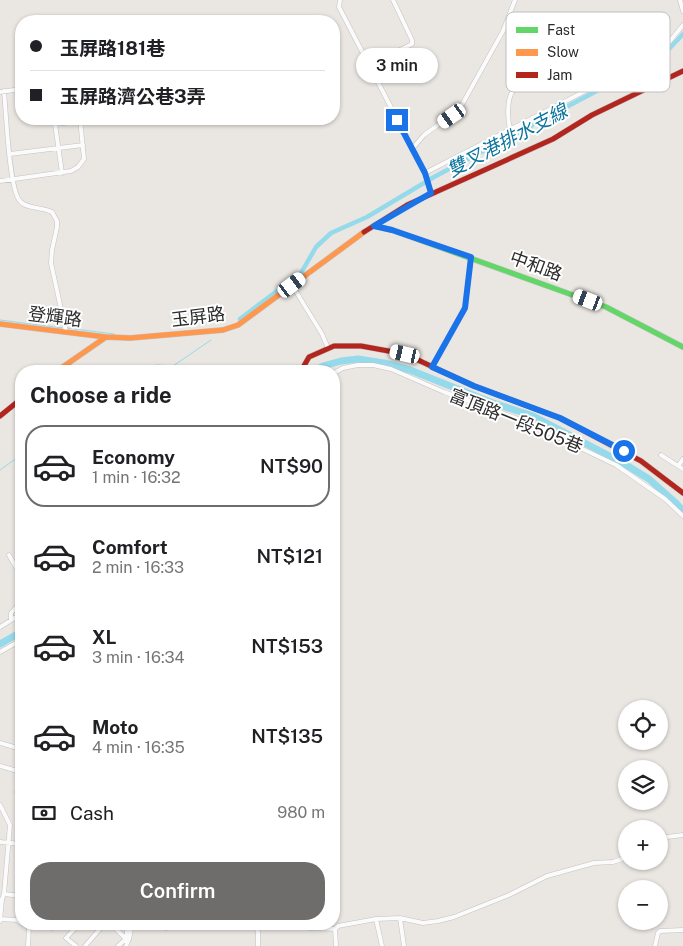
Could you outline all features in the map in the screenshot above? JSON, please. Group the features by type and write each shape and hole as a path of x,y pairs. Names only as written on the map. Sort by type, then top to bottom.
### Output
{"street":[{"path":"340,0 340,7 425,173 431,193"},
{"path":"369,65 411,46 412,43 393,0"},
{"path":"510,12 515,0"},
{"path":"680,0 683,11"},
{"path":"412,149 424,135 457,112 506,23"},
{"path":"670,41 683,25"},
{"name":"玉屏路","path":"670,77 683,71"},
{"path":"15,90 2,91 13,180 19,201 52,212 57,221 51,263 66,332"},
{"path":"510,130 508,110 512,92"},
{"path":"425,173 584,92"},
{"name":"玉屏路","path":"106,337 130,338 223,330 238,325 354,238 431,193 553,139 592,116 641,92"},
{"path":"55,125 62,173"},
{"path":"0,181 62,173 78,167 84,159 81,125"},
{"path":"10,154 83,145"},
{"name":"中和路","path":"374,226 392,230 471,257 606,307 683,347"},
{"path":"432,367 465,308 471,257"},
{"path":"292,285 322,334 328,348"},
{"name":"登輝路","path":"0,324 106,337"},
{"path":"66,365 106,337"},
{"path":"304,365 309,357 328,348 342,345 383,349 405,354 474,386 524,403 576,426 641,461 683,493"},
{"name":"富頂路一段505巷","path":"340,370 363,365 391,368 444,392 526,422 616,465 665,499 683,516"},
{"path":"0,416 15,404"},
{"path":"662,455 683,469"},
{"path":"678,466 683,459"},
{"path":"9,555 15,566"},
{"path":"12,620 11,613 15,609"},
{"path":"0,626 15,618"},
{"path":"0,652 15,643"},
{"path":"0,743 15,747"},
{"path":"0,766 15,770"},
{"path":"0,805 10,825 0,920 15,920"},
{"path":"668,837 683,835"},
{"path":"0,842 15,843"},
{"path":"340,926 376,919 400,918 424,923 454,917 509,895 546,876 594,863 613,862 618,859"},
{"path":"4,894 15,895"},
{"path":"400,918 404,946"},
{"path":"376,919 382,946"},
{"path":"28,946 29,930"},
{"path":"73,930 66,938 76,946"},
{"path":"85,946 99,930"},
{"path":"117,930 126,939"},
{"path":"126,946 129,930"},
{"path":"126,946 130,939 131,930"},
{"path":"257,930 258,946"},
{"path":"334,930 336,946"},
{"path":"655,946 660,931 683,930"},
{"path":"118,946 126,939"}],"waterway":[{"name":"雙叉港排水支線","path":"670,48 683,34"},
{"name":"雙叉港排水支線","path":"240,319 301,273 316,247 331,233 367,217 434,177 595,92"},
{"path":"0,320 63,328"},
{"path":"67,328 114,334"},
{"path":"174,365 211,340"},
{"path":"327,365 358,359 384,363 410,370 493,403 533,416 623,463 649,479 683,511"},
{"path":"0,470 15,459"},
{"path":"0,644 15,635"}],"traffic: fast":[{"path":"375,226 392,230 606,307 683,347"}],"traffic: slow":[{"path":"66,365 106,337 130,338 223,330 238,325 364,232"},
{"path":"0,324 106,337"}],"traffic: jam":[{"path":"670,77 683,71"},
{"path":"364,232 407,205 553,139 592,115 640,92"},
{"path":"304,365 309,357 334,346 361,346 405,354 474,386 560,418 641,461 683,493"},
{"path":"0,416 15,404"}],"route":[{"path":"397,120 425,173 431,193 374,226 383,227 471,257 465,308 432,367 474,386 524,403 560,418 624,451"}]}
